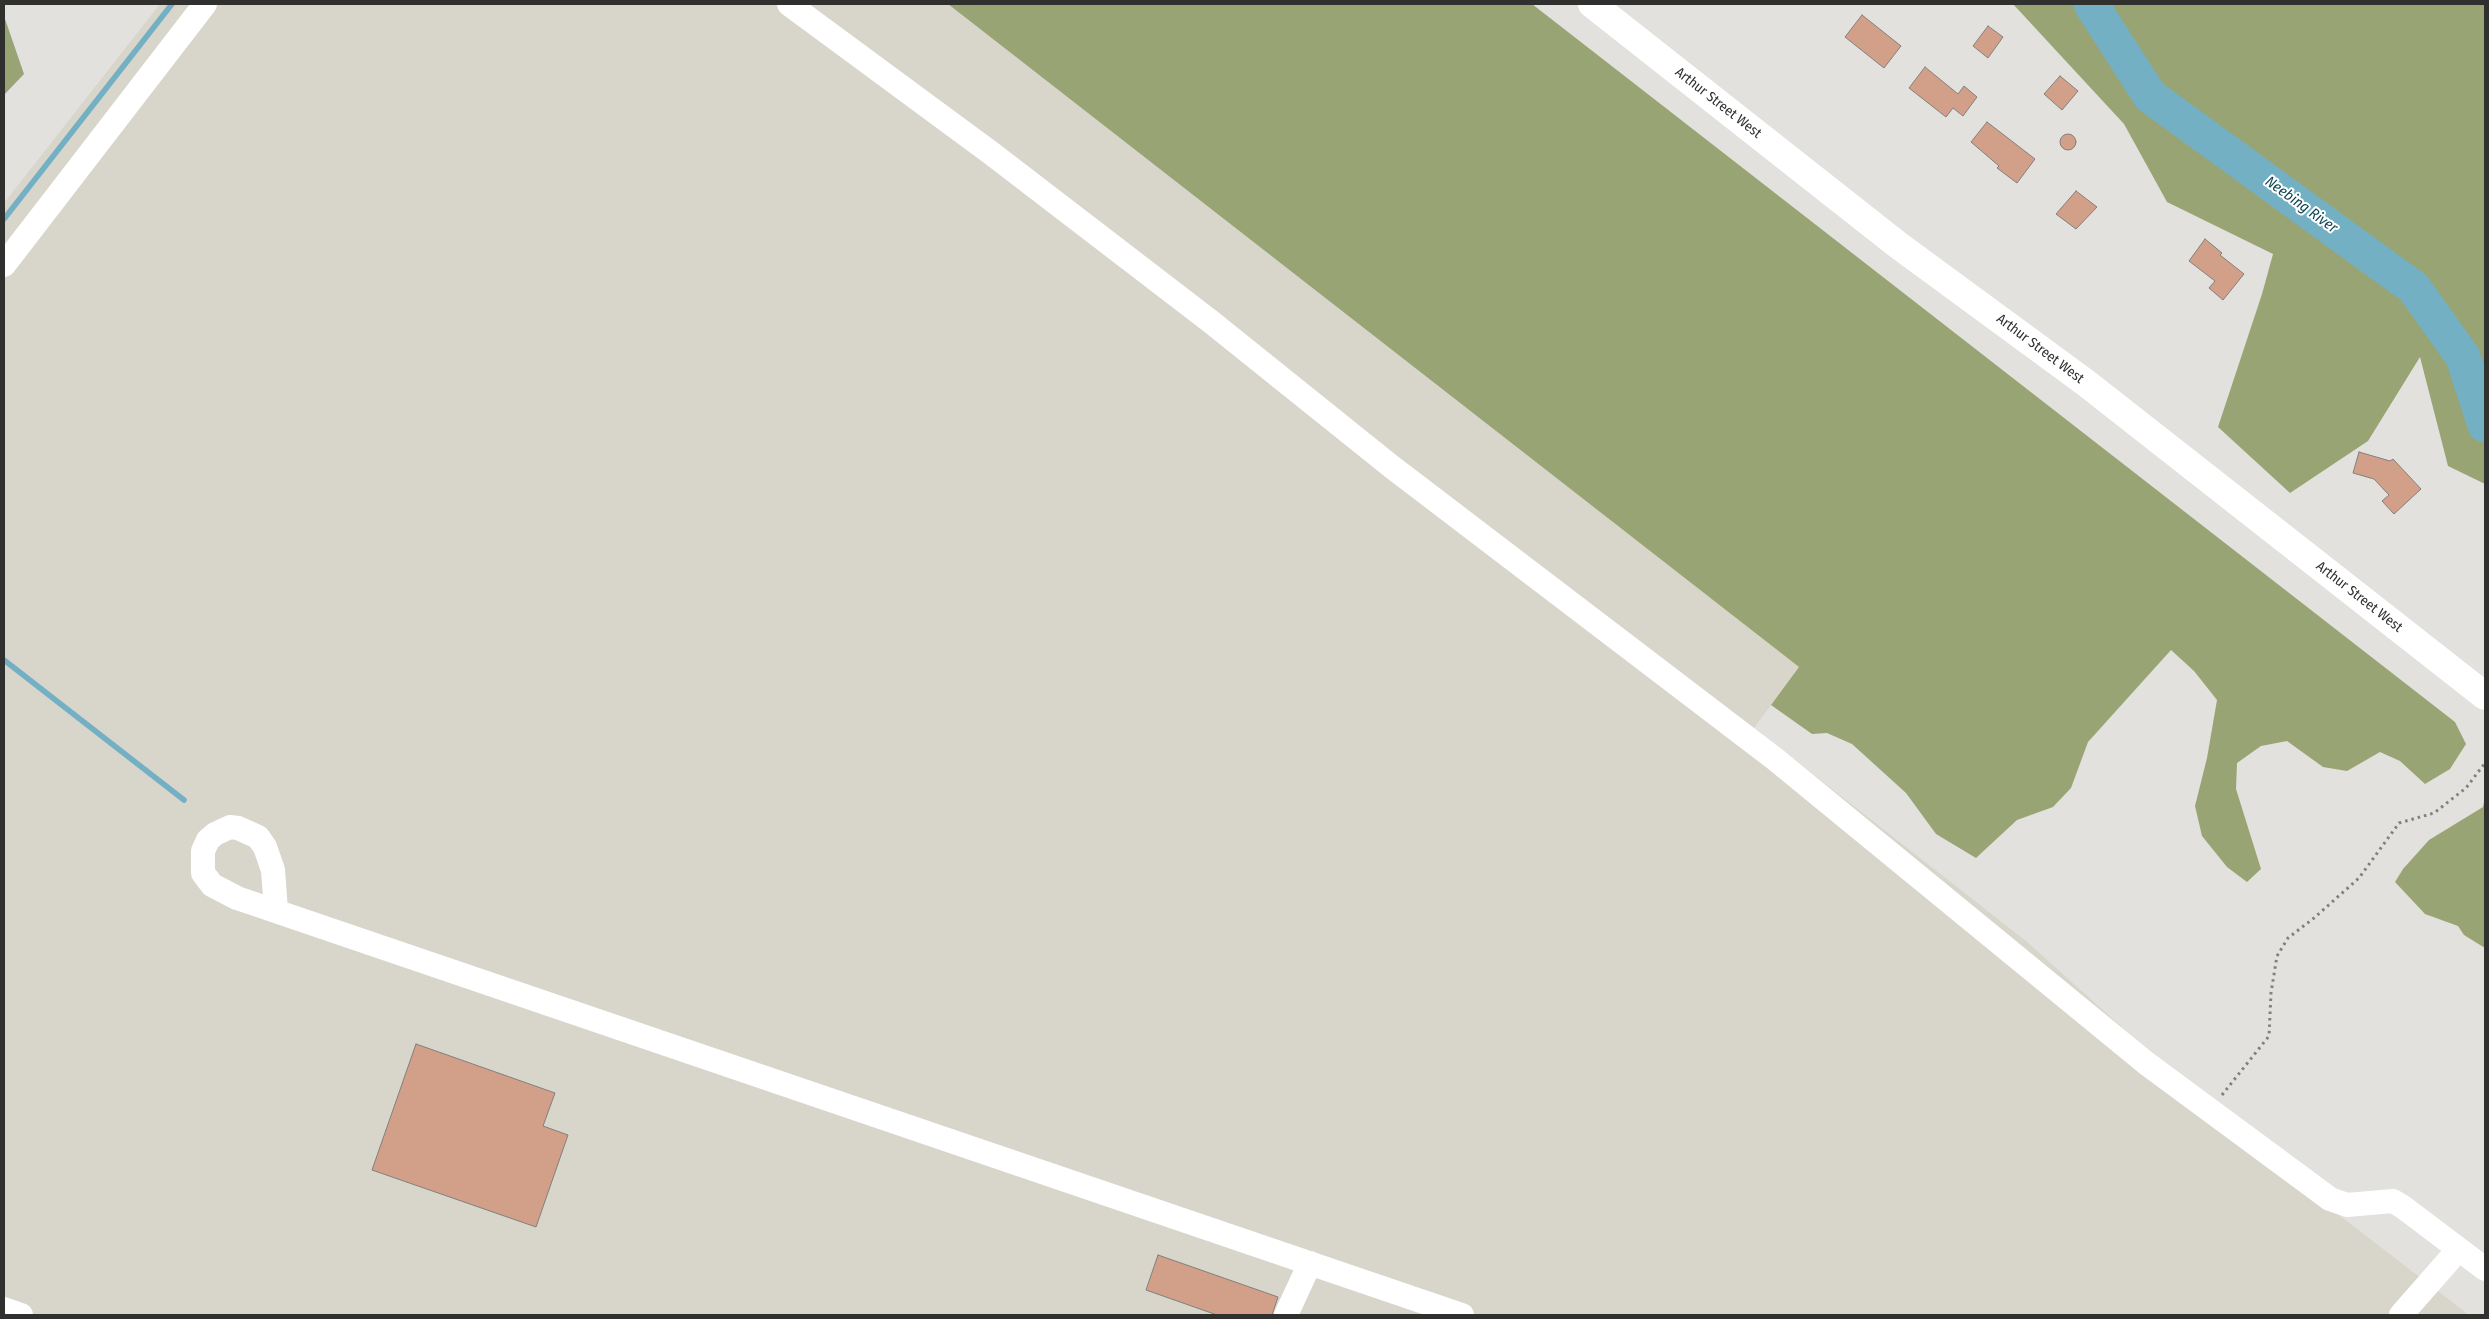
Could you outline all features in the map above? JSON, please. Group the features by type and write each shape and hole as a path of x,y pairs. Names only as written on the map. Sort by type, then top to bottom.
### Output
{"main road":[{"name":"Arthur Street West","path":"1592,4 1898,246 2094,389 2485,696"}],"street":[{"path":"4,265 205,4"},
{"path":"789,4 991,153 1194,309 1392,466 1775,759 2146,1063 2330,1199 2347,1205 2393,1202 2403,1207 2485,1269"},
{"path":"276,910 1462,1315"},
{"path":"2401,1315 2458,1250"},
{"path":"1286,1315 1310,1263"},
{"path":"4,1309 21,1315"}],"path":[{"path":"2212,1111 2230,1083 2269,1036 2271,993 2277,956 2288,938 2314,918 2359,878 2399,823 2434,813 2466,788 2485,762"}],"shaded area":[{"path":"160,4 948,4 1799,667 1754,728 2026,941 2283,1172 2469,1315 4,1315 4,203"}],"green space":[{"path":"948,4 1532,4 2455,722 2466,744 2450,769 2425,784 2400,761 2380,752 2347,771 2323,767 2287,741 2261,746 2237,763 2236,789 2261,869 2247,882 2227,867 2202,836 2195,806 2207,758 2217,700 2194,671 2171,650 2088,742 2071,788 2053,807 2017,820 1976,858 1936,834 1906,793 1852,744 1827,733 1812,734 1771,705 1799,667"},
{"path":"2013,4 2485,4 2485,484 2448,466 2420,357 2368,441 2290,493 2218,427 2262,294 2273,254 2167,202 2124,124"},
{"path":"4,16 24,74 4,95"},
{"path":"2485,796 2485,948 2464,935 2458,926 2425,914 2395,882 2403,869 2429,840 2483,807"}],"building":[{"path":"1862,15 1901,46 1884,68 1845,37"},
{"path":"1988,26 2003,37 1988,58 1973,46"},
{"path":"1925,67 1958,94 1964,86 1977,97 1963,116 1953,108 1946,117 1909,88"},
{"path":"2060,76 2078,91 2062,110 2044,94"},
{"path":"1987,122 2035,159 2017,183 1997,168 1999,166 1971,142"},
{"path":"2065,134 2071,134 2076,139 2074,148 2065,150 2060,145 2060,139"},
{"path":"2076,191 2097,207 2076,229 2056,214"},
{"path":"2205,239 2222,253 2220,255 2244,274 2223,300 2209,288 2215,281 2189,261"},
{"path":"2359,452 2390,461 2393,459 2421,489 2394,514 2382,501 2389,495 2374,479 2353,473"},
{"path":"416,1044 555,1093 543,1126 568,1135 536,1227 372,1170"},
{"path":"1158,1255 1278,1297 1272,1315 1217,1315 1146,1290"}],"waterway":[{"path":"4,219 172,4"},
{"name":"Neebing River","path":"2091,4 2150,96 2414,288 2463,357 2485,425"},
{"path":"4,660 184,800"}]}
